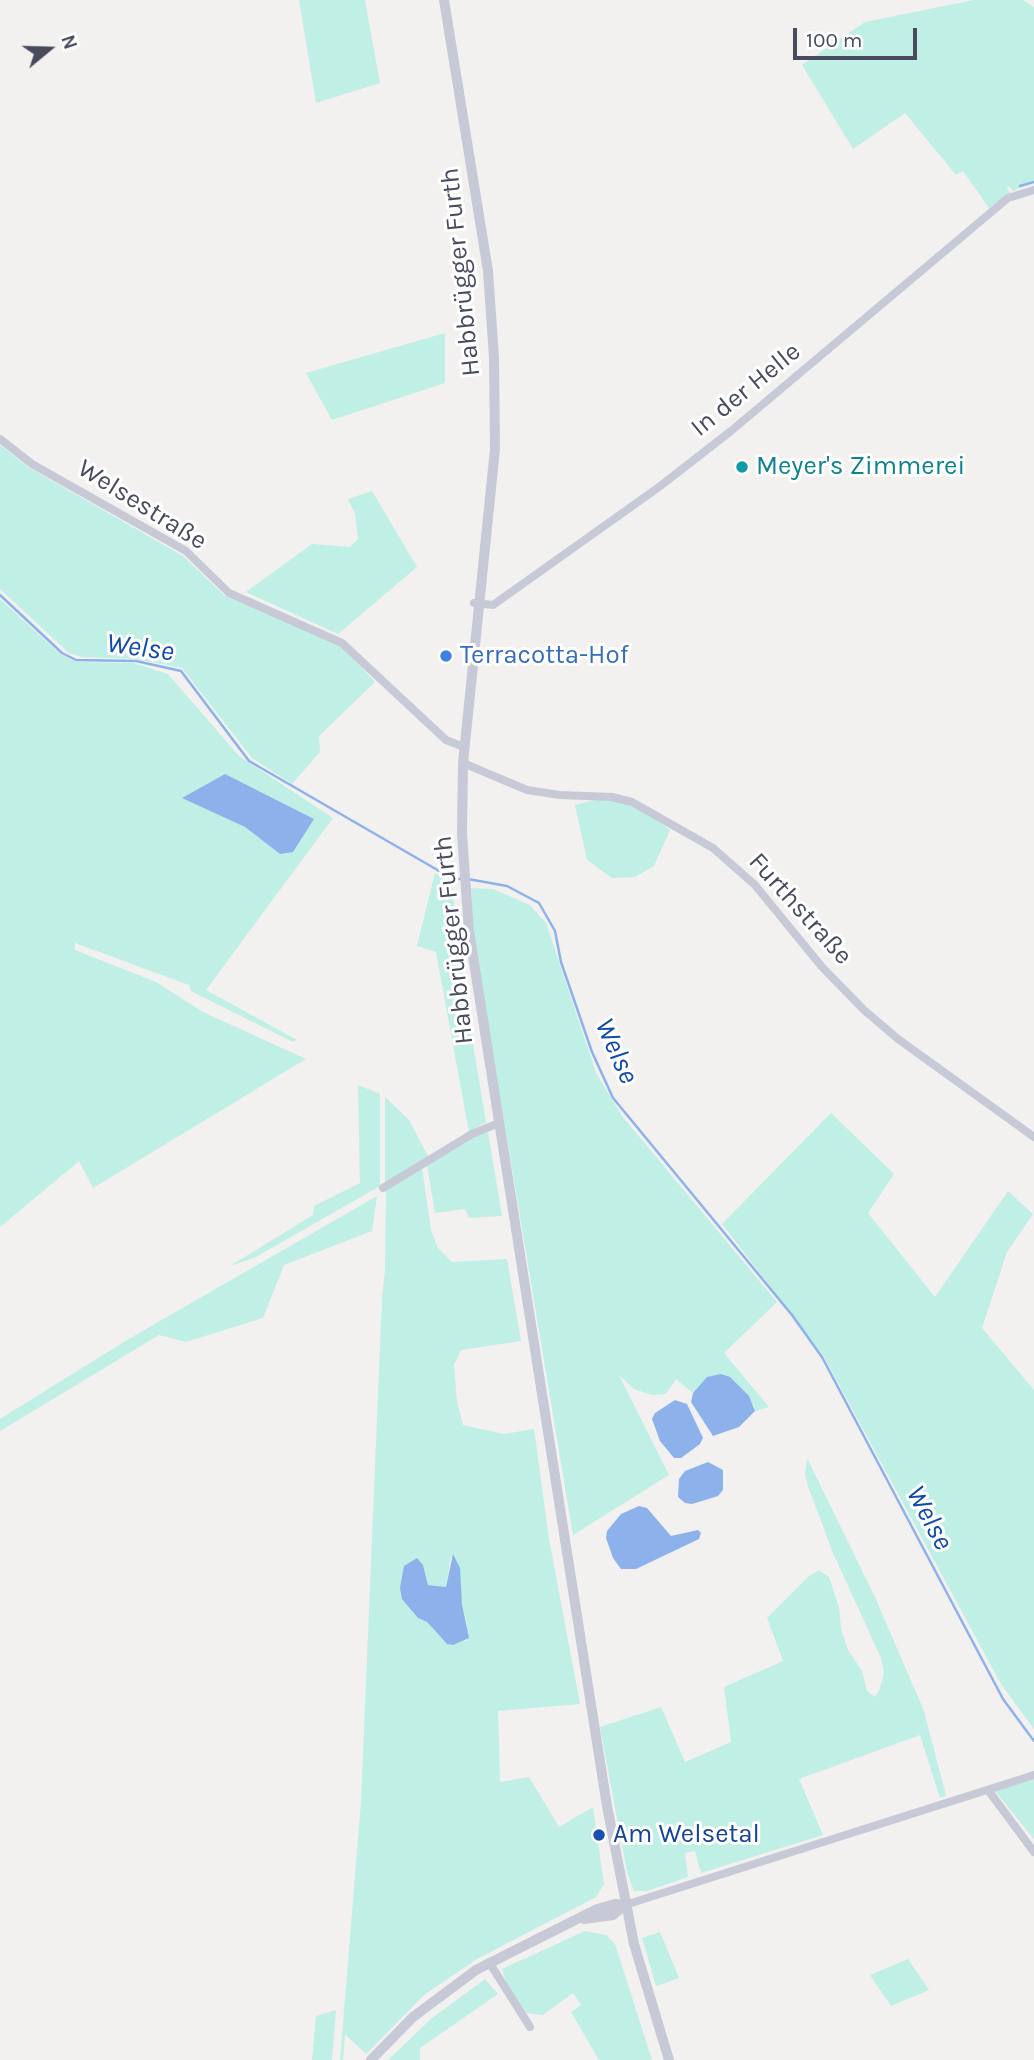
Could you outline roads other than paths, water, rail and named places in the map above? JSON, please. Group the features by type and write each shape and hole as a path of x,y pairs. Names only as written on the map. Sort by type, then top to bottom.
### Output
{"street":[{"name":"Habbrügger Furth","path":"444,0 488,271 494,358 495,449 477,604 463,763 464,887 499,1123 625,1905 648,1996 669,2060"},
{"name":"In der Helle","path":"477,604 493,605 659,487 731,431 1008,198 1034,190"},
{"name":"Welsestraße","path":"0,439 32,464 186,551 229,593 342,643 446,740 464,747"},
{"name":"Furthstraße","path":"463,763 527,789 560,795 612,797 632,802 713,848 755,885 822,967 864,1010 898,1039 1034,1137"},
{"path":"383,1188 472,1134 499,1123"},
{"path":"371,2060 413,2018 489,1962 539,1936 580,1920 597,1909 625,1905 1034,1775"},
{"path":"988,1790 1034,1852"},
{"path":"489,1962 530,2027"}],"water":[{"path":"225,774 314,819 293,852 280,854 245,827 182,798"},
{"path":"721,1374 730,1377 749,1396 755,1411 739,1427 713,1436 691,1402 693,1393 707,1377"},
{"path":"675,1400 687,1404 703,1438 700,1444 681,1458 674,1458 660,1441 652,1419 655,1413"},
{"path":"708,1462 723,1470 723,1490 718,1496 692,1504 685,1503 678,1497 679,1479 685,1471"},
{"path":"639,1506 647,1508 671,1536 698,1530 701,1533 699,1539 636,1569 621,1569 613,1558 606,1538 607,1531 621,1514"},
{"path":"453,1554 460,1568 462,1604 469,1638 453,1645 447,1644 427,1622 418,1618 402,1599 400,1588 404,1566 417,1558 423,1565 428,1585 446,1587"}],"waterway":[{"path":"1020,186 1034,182"},
{"name":"Welse","path":"0,595 62,653 76,660 136,661 181,671 249,761 453,879 461,879"},
{"name":"Welse","path":"468,879 507,886 539,903 555,931 561,962 592,1052 613,1098 792,1315 822,1357 1003,1699 1034,1741"}],"place":[{"name":"Meyer's Zimmerei","path":"742,467"},
{"name":"Terracotta-Hof","path":"446,656"},
{"name":"Am Welsetal","path":"599,1835"}]}
